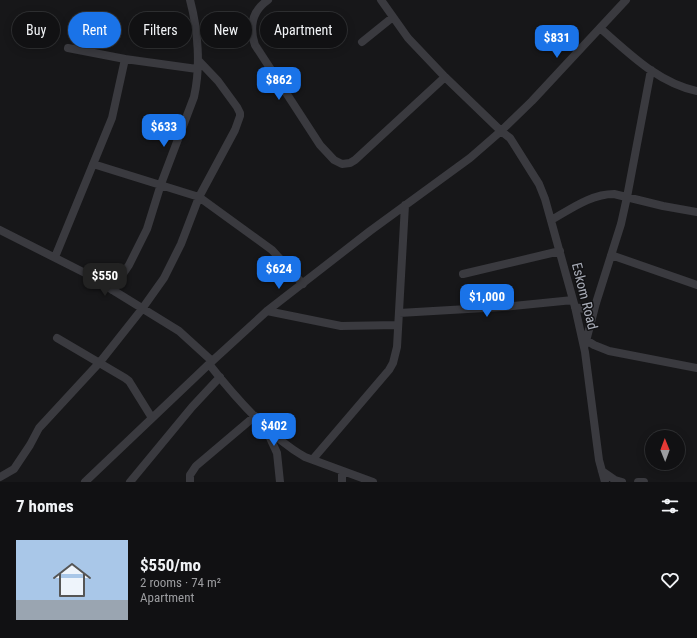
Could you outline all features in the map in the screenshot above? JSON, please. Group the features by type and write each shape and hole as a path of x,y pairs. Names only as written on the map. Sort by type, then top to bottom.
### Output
{"street":[{"path":"112,290 139,247 147,229 161,184 197,86 194,18 190,0"},
{"path":"268,0 262,4 253,18 252,36 255,45 320,145 334,160 342,164 350,163 355,160 445,77"},
{"name":"Eskom Road","path":"382,0 408,38 445,77 510,138 539,184 545,199 560,251 584,348 597,447 605,482"},
{"path":"85,482 268,311 405,205 470,158 501,131 532,101 626,0"},
{"path":"362,42 393,17"},
{"path":"600,28 651,70 675,85 697,91"},
{"path":"0,477 14,469 40,428 100,362 142,309 164,278 181,244 199,197 235,130 240,113 218,81 197,65 125,59 68,48"},
{"path":"55,257 112,118 125,59"},
{"path":"584,348 596,303 621,224 651,70"},
{"path":"93,164 199,197 272,250 303,284"},
{"path":"551,220 592,197 614,194 663,206 697,212"},
{"path":"313,459 389,370 395,356 405,205"},
{"path":"0,230 85,273 179,331 211,363 220,377 266,428 297,452 373,482"},
{"path":"463,274 560,251"},
{"path":"611,255 697,285"},
{"path":"399,313 574,304 584,309 596,303"},
{"path":"268,311 341,326 398,325"},
{"path":"57,338 121,374 129,381 152,418"},
{"path":"586,340 609,351 697,368"},
{"path":"130,482 192,407 220,377"},
{"path":"190,482 190,475 196,466 255,416"},
{"path":"266,428 277,453 280,482"},
{"path":"342,471 342,482"},
{"path":"602,471 615,480 622,482"},
{"path":"638,482 644,482"}]}
